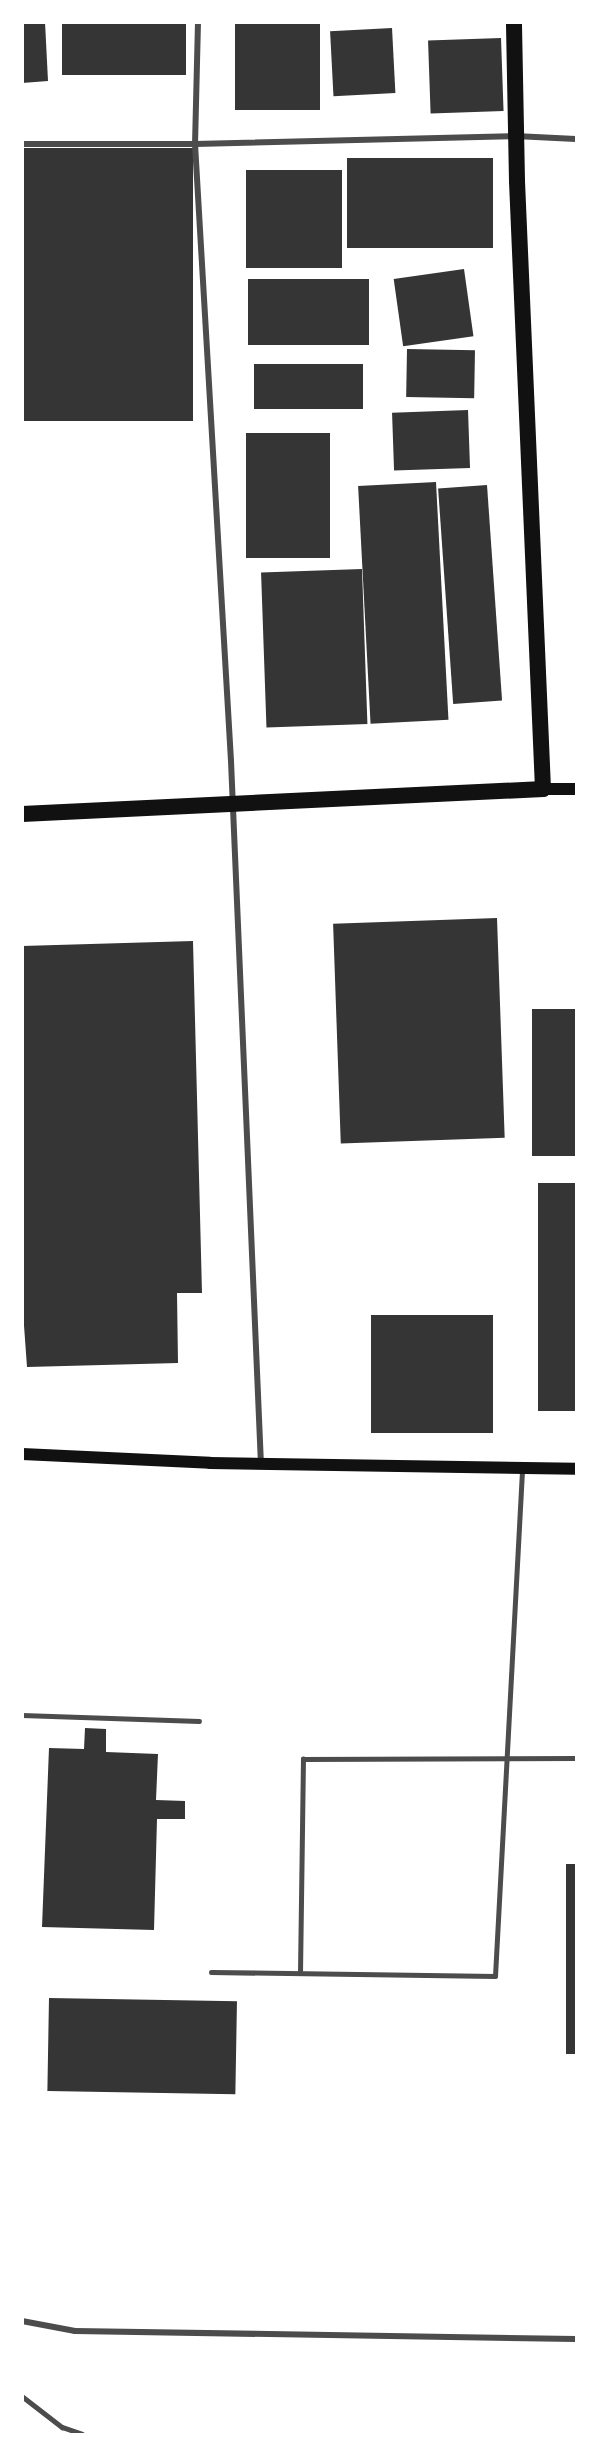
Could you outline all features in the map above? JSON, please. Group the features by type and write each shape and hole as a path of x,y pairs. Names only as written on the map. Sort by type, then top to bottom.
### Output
{"highway":[{"path":"22,814 543,789 515,136 514,22"}],"main road":[{"path":"543,789 576,789"},
{"path":"22,1454 261,1464 576,1469"}],"street":[{"path":"198,22 195,144 233,803 261,1464"},
{"path":"22,144 195,144 515,136 576,139"},
{"path":"22,2321 75,2331 576,2339"}],"lane":[{"path":"211,1972 495,1976 509,1758 522,1468"},
{"path":"22,1715 199,1721"},
{"path":"300,1973 303,1759 576,1758"},
{"path":"22,2396 62,2427 82,2434"}],"building":[{"path":"22,22 45,22 48,81 22,83"},
{"path":"62,22 186,22 186,75 62,75"},
{"path":"235,22 320,22 320,110 235,110"},
{"path":"392,28 395,93 333,96 330,31"},
{"path":"501,38 504,111 431,114 428,41"},
{"path":"22,148 193,148 193,421 22,421"},
{"path":"347,158 493,158 493,248 347,248"},
{"path":"246,170 342,170 342,268 246,268"},
{"path":"464,269 473,336 403,346 394,279"},
{"path":"248,279 369,279 369,345 248,345"},
{"path":"407,349 475,350 474,398 406,397"},
{"path":"254,364 363,364 363,409 254,409"},
{"path":"468,410 470,468 394,471 392,413"},
{"path":"246,433 330,433 330,558 246,558"},
{"path":"436,482 448,720 371,724 358,486"},
{"path":"487,485 502,700 453,704 438,488"},
{"path":"362,569 367,724 266,727 261,573"},
{"path":"497,918 505,1138 341,1144 333,924"},
{"path":"193,941 202,1293 177,1293 178,1363 27,1367 22,1298 22,946"},
{"path":"532,1009 576,1009 576,1156 532,1156"},
{"path":"538,1183 576,1183 576,1411 538,1411"},
{"path":"371,1315 493,1315 493,1433 371,1433"},
{"path":"85,1728 106,1729 106,1752 158,1754 156,1800 185,1801 185,1819 157,1819 154,1930 42,1927 49,1748 84,1749"},
{"path":"566,1864 576,1864 576,2054 566,2054"},
{"path":"49,1998 237,2001 235,2094 47,2091"}]}
